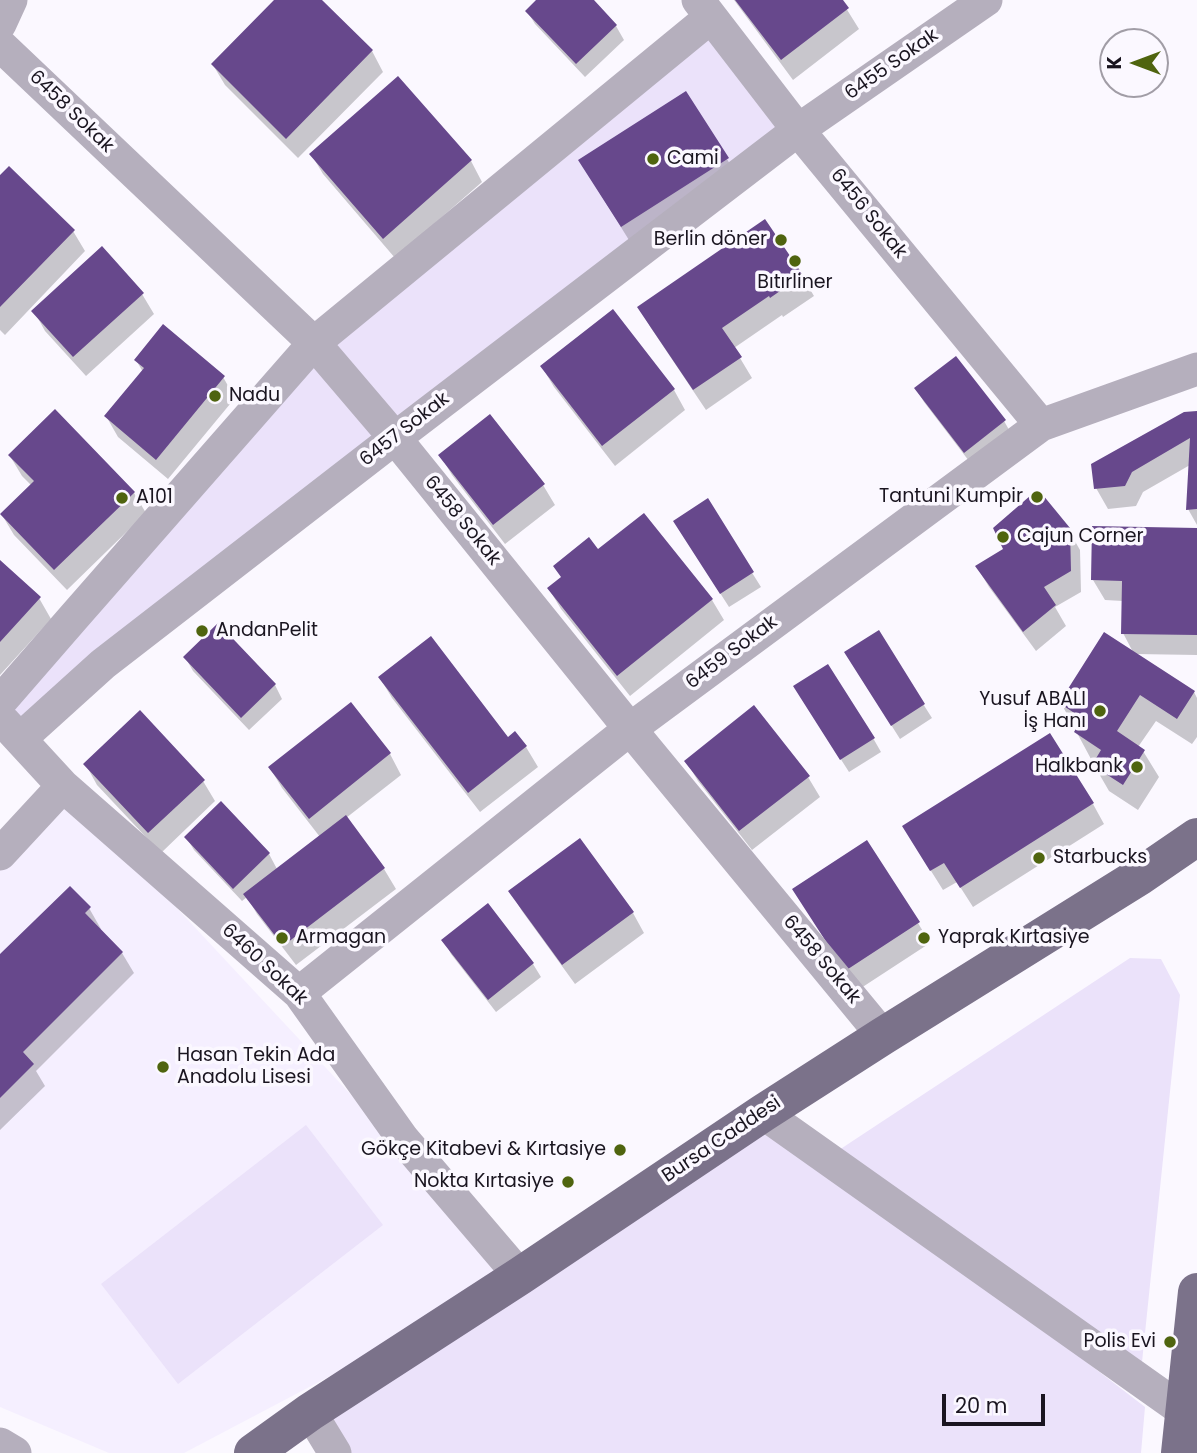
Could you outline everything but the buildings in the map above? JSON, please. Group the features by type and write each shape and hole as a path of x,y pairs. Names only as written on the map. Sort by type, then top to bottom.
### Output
{"main road":[{"name":"Bursa Caddesi","path":"253,1453 310,1412 520,1276 763,1113 1140,876 1197,837"},
{"path":"1181,1453 1197,1292"}],"street":[{"path":"0,24 11,0"},
{"name":"6455 Sokak","path":"798,130 986,0"},
{"path":"0,702 314,343 705,8"},
{"name":"6456 Sokak","path":"705,8 798,130 1041,425"},
{"name":"6458 Sokak","path":"0,44 314,343 395,438 883,1036"},
{"name":"6457 Sokak","path":"10,729 103,664 798,130"},
{"name":"6459 Sokak","path":"299,993 630,729 1041,425 1197,369"},
{"name":"6460 Sokak","path":"10,729 63,786 299,993 403,1139 520,1276"},
{"path":"0,854 63,786"},
{"path":"763,1113 1185,1412"},
{"path":"310,1412 334,1453"},
{"path":"0,1444 15,1453"}],"shaded area":[{"path":"711,17 798,130 20,739 0,718 314,343"},
{"name":"Hasan Tekin Ada Anadolu Lisesi","path":"63,786 520,1276 184,1453 109,1453 0,1407 0,859"},
{"path":"1130,958 1161,959 1180,995 1142,1362 839,1150"},
{"path":"763,1113 1145,1407 1141,1453 334,1453 310,1412"},
{"path":"306,1125 383,1225 178,1384 101,1284"}],"place":[{"name":"Cami","path":"653,159"},
{"name":"Berlin döner","path":"781,240"},
{"name":"Bıtırliner","path":"795,261"},
{"name":"Nadu","path":"215,396"},
{"name":"Tantuni Kumpir","path":"1037,497"},
{"name":"A101","path":"122,498"},
{"name":"Cajun Corner","path":"1003,537"},
{"name":"AndanPelit","path":"202,631"},
{"name":"Yusuf ABALI İş Hanı","path":"1100,711"},
{"name":"Halkbank","path":"1137,767"},
{"name":"Starbucks","path":"1039,858"},
{"name":"Armagan","path":"282,938"},
{"name":"Yaprak Kırtasiye","path":"924,938"},
{"name":"Hasan Tekin Ada Anadolu Lisesi","path":"163,1067"},
{"name":"Gökçe Kitabevi & Kırtasiye","path":"620,1150"},
{"name":"Nokta Kırtasiye","path":"568,1182"},
{"name":"Polis Evi","path":"1170,1342"}]}
